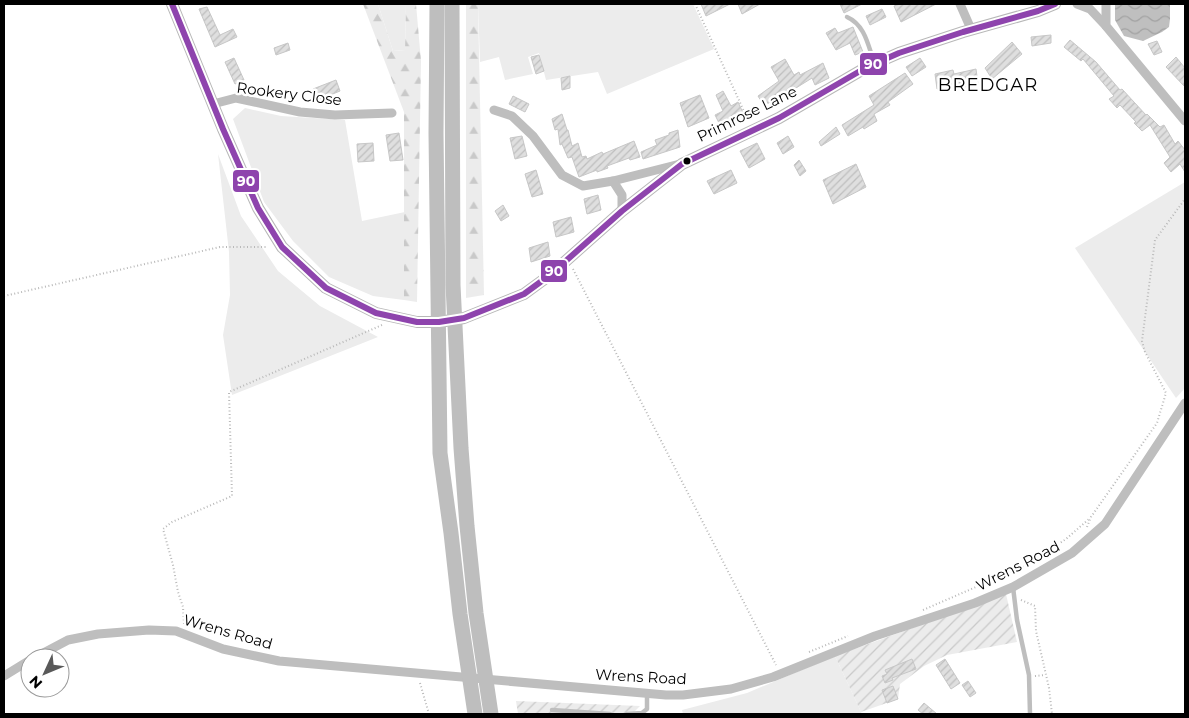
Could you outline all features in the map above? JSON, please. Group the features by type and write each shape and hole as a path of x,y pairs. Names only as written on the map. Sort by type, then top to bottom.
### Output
{"highway":[{"path":"437,4 436,133 440,453 474,714"},
{"path":"452,4 454,285 462,448 467,526 475,603 492,714"}],"street":[{"name":"Primrose Lane","path":"172,4 258,208 282,247 326,288 376,313 396,319 417,322 439,322 464,318 524,294 550,275 622,211 682,164 779,118 875,64 899,53 971,29 1038,11 1055,4"},
{"path":"960,4 971,29"},
{"path":"1077,4 1090,9 1106,26 1185,121"},
{"path":"1106,4 1106,26"},
{"name":"Rookery Close","path":"213,104 236,98 300,112 335,115 392,113"},
{"path":"494,110 512,116 533,136 562,175 582,186 682,164"},
{"path":"613,180 622,195 622,211"},
{"name":"Wrens Road","path":"53,648 68,640 98,634 149,630 176,631 224,649 279,661 647,693 683,695 731,688 781,674 875,636 975,603 1013,587 1072,553 1105,524 1185,403"},
{"path":"4,676 20,666"}],"lane":[{"path":"847,17 856,21 863,31 875,64"},
{"path":"1013,587 1017,620 1029,677 1030,714"},
{"path":"627,714 642,713 647,709 647,693"},
{"path":"552,710 610,714"}],"path":[{"path":"695,4 753,130"},
{"path":"918,612 1029,564 1066,539 1090,517 1157,423 1166,393 1145,352 1142,341 1155,240 1185,199"},
{"path":"4,296 220,247 282,247"},
{"path":"568,260 781,674"},
{"path":"187,636 183,607 163,529 172,522 232,496 229,392 396,319"},
{"path":"1081,546 1090,517"},
{"path":"1014,598 1035,606 1036,630 1049,688 1052,714"},
{"path":"808,652 851,635"},
{"path":"422,674 429,714"},
{"path":"1029,677 1045,675"}],"green space":[{"path":"363,4 378,4 393,51 405,50 406,4 416,4 421,61 417,302 404,300 404,112"},
{"path":"378,4 406,4 405,50 393,51"},
{"path":"466,4 478,4 484,295 466,298"},
{"path":"478,4 693,4 714,49 607,94 598,72 546,80 539,53 528,57 533,74 505,80 499,57 480,62"},
{"path":"245,108 281,116 345,120 362,221 405,212 404,300 373,296 329,277 293,241 264,202 233,119"},
{"path":"218,154 241,216 278,271 320,306 378,337 232,395 223,335 230,295 229,252"},
{"path":"1185,182 1185,388 1176,398 1075,248"},
{"path":"1006,594 1017,642 947,655 924,666 900,684 898,699 861,712 835,656"},
{"path":"835,656 862,714 683,714 682,710 747,693"},
{"path":"516,701 640,706 632,714 518,714"}],"water":[{"path":"1115,4 1170,4 1169,27 1143,41 1124,36 1115,20"}],"building":[{"path":"701,4 730,4 706,16"},
{"path":"738,4 760,4 742,14"},
{"path":"840,4 862,4 844,13"},
{"path":"900,4 936,4 901,22 894,6"},
{"path":"207,7 220,35 233,29 237,37 215,47 199,9"},
{"path":"882,9 886,17 870,25 866,16"},
{"path":"853,27 863,52 855,55 850,43 836,50 826,33 835,28 838,33"},
{"path":"1051,35 1051,43 1032,46 1031,37"},
{"path":"1070,40 1096,62 1120,90 1122,89 1146,115 1160,127 1164,125 1175,144 1178,141 1185,150 1185,172 1180,164 1171,172 1164,163 1170,157 1150,125 1142,131 1120,105 1117,108 1109,99 1114,96 1083,59 1081,61 1064,47"},
{"path":"1157,41 1162,52 1154,55 1148,44"},
{"path":"1012,42 1022,54 992,79 985,68"},
{"path":"288,43 290,50 276,55 274,48"},
{"path":"539,55 544,71 536,74 531,57"},
{"path":"1176,57 1185,68 1185,87 1166,67"},
{"path":"234,58 244,80 235,84 225,62"},
{"path":"920,58 926,67 912,76 906,67"},
{"path":"785,59 794,75 799,72 800,75 823,63 829,78 815,85 812,78 764,106 758,96 779,81 771,67"},
{"path":"976,69 978,84 964,87 963,84 937,89 935,74 953,70 954,74"},
{"path":"905,73 913,84 888,102 890,105 874,114 877,121 848,136 842,125 874,105 869,96"},
{"path":"570,76 570,88 562,90 561,78"},
{"path":"336,80 340,91 318,100 313,89"},
{"path":"723,91 731,106 738,102 744,115 721,127 715,115 723,111 716,95"},
{"path":"700,95 709,118 688,127 680,103"},
{"path":"513,96 529,104 525,112 509,104"},
{"path":"562,114 572,146 578,143 582,157 586,156 587,159 634,141 640,157 630,160 629,158 607,166 608,168 579,177 572,157 568,158 562,144 560,145 558,129 555,130 552,119"},
{"path":"836,127 840,134 821,146 819,142"},
{"path":"678,130 680,147 643,159 641,152 657,145 655,140"},
{"path":"399,133 403,160 390,161 386,135"},
{"path":"522,136 527,156 515,159 510,138"},
{"path":"788,136 794,147 783,154 777,143"},
{"path":"373,143 374,161 358,162 357,144"},
{"path":"757,143 765,159 749,168 740,151"},
{"path":"799,160 806,171 800,176 794,165"},
{"path":"856,164 866,187 833,204 823,180"},
{"path":"536,170 543,194 532,197 525,174"},
{"path":"731,170 737,183 714,194 707,181"},
{"path":"598,195 601,210 587,214 584,199"},
{"path":"503,205 509,216 501,221 495,211"},
{"path":"571,217 574,232 556,237 553,222"},
{"path":"548,242 550,256 531,262 529,248"},
{"path":"912,659 916,669 892,678 893,680 885,683 882,676 887,674 885,670"},
{"path":"945,659 960,683 951,689 936,665"},
{"path":"968,681 976,693 970,697 962,685"},
{"path":"893,686 898,699 887,703 882,690"},
{"path":"924,703 937,714 923,714 918,710"}],"transit line":[{"name":"90","path":"172,4 223,129 258,208 282,247 326,288 376,313 417,322 439,322 464,318 524,294 550,275 622,211 682,164 779,118 867,67 899,53 963,32 1038,11 1055,4"}],"district":[{"name":"BREDGAR","path":"988,85"}]}
